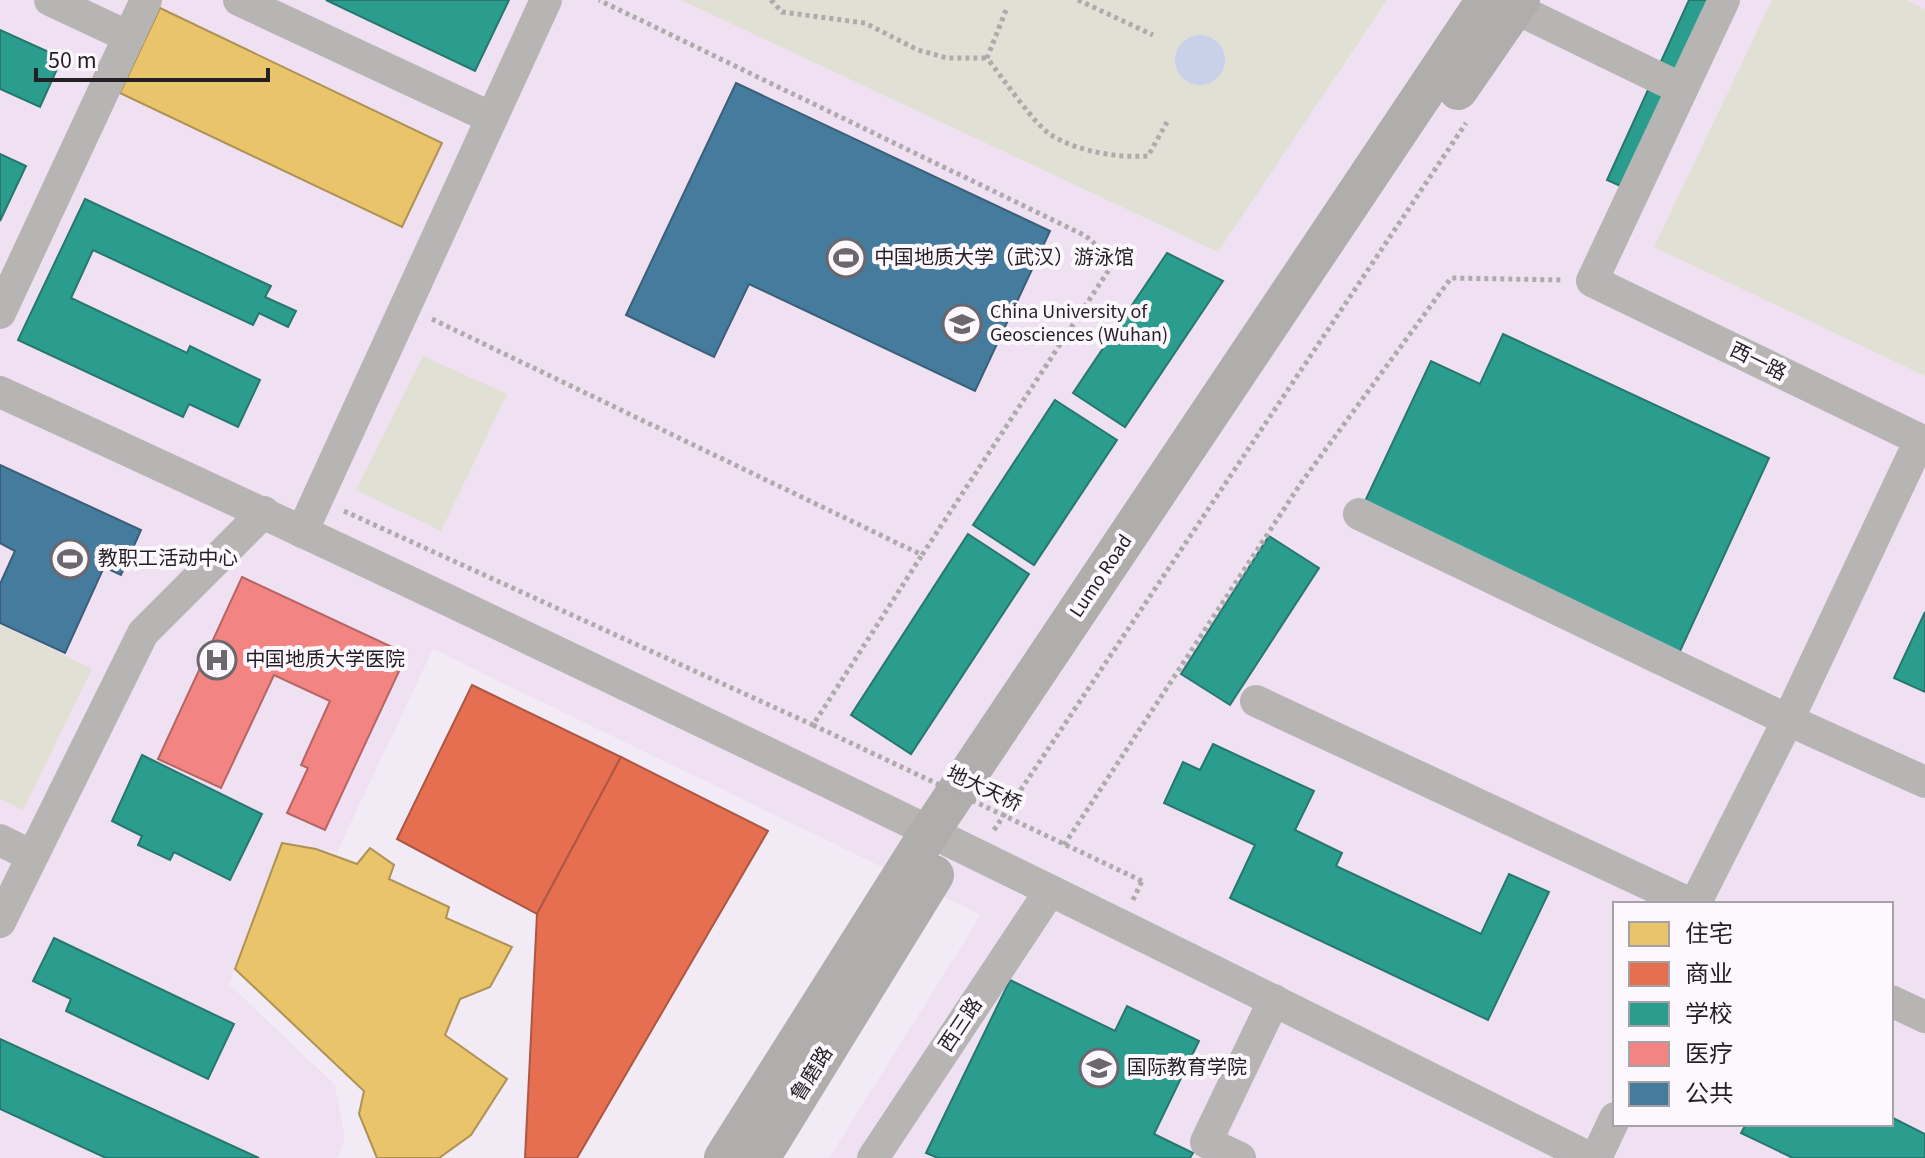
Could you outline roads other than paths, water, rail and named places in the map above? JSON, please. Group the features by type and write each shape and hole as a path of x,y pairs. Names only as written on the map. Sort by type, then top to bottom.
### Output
{"main road":[{"name":"Lumo Road","path":"724,1158 953,845 1504,2"},
{"name":"鲁磨路","path":"760,1158 953,845"}],"street":[{"path":"50,0 129,37"},
{"path":"0,313 146,0"},
{"path":"239,0 492,118"},
{"path":"302,532 546,0"},
{"path":"1504,2 1682,89 1724,0"},
{"name":"西一路","path":"1682,89 1592,281 1922,441"},
{"path":"0,392 264,512 1050,891 1593,1158 1613,1122"},
{"path":"1694,902 1788,720 1922,441"},
{"path":"0,922 143,633 264,512"},
{"path":"1359,514 1788,720 1925,782"},
{"path":"1256,701 1689,902"},
{"path":"0,840 32,856"},
{"name":"西三路","path":"873,1158 1050,891"},
{"path":"1240,1158 1206,1142 1274,1000"},
{"path":"1893,1002 1925,1017"}],"water":[{"path":"1190,36 1210,36 1224,50 1224,70 1210,84 1190,84 1176,70 1176,50"}],"place":[{"name":"中国地质大学（武汉）游泳馆","path":"846,258"},
{"name":"China University of Geosciences (Wuhan)","path":"962,324"},
{"name":"教职工活动中心","path":"70,559"},
{"name":"中国地质大学医院","path":"217,660"},
{"name":"国际教育学院","path":"1099,1068"}]}
